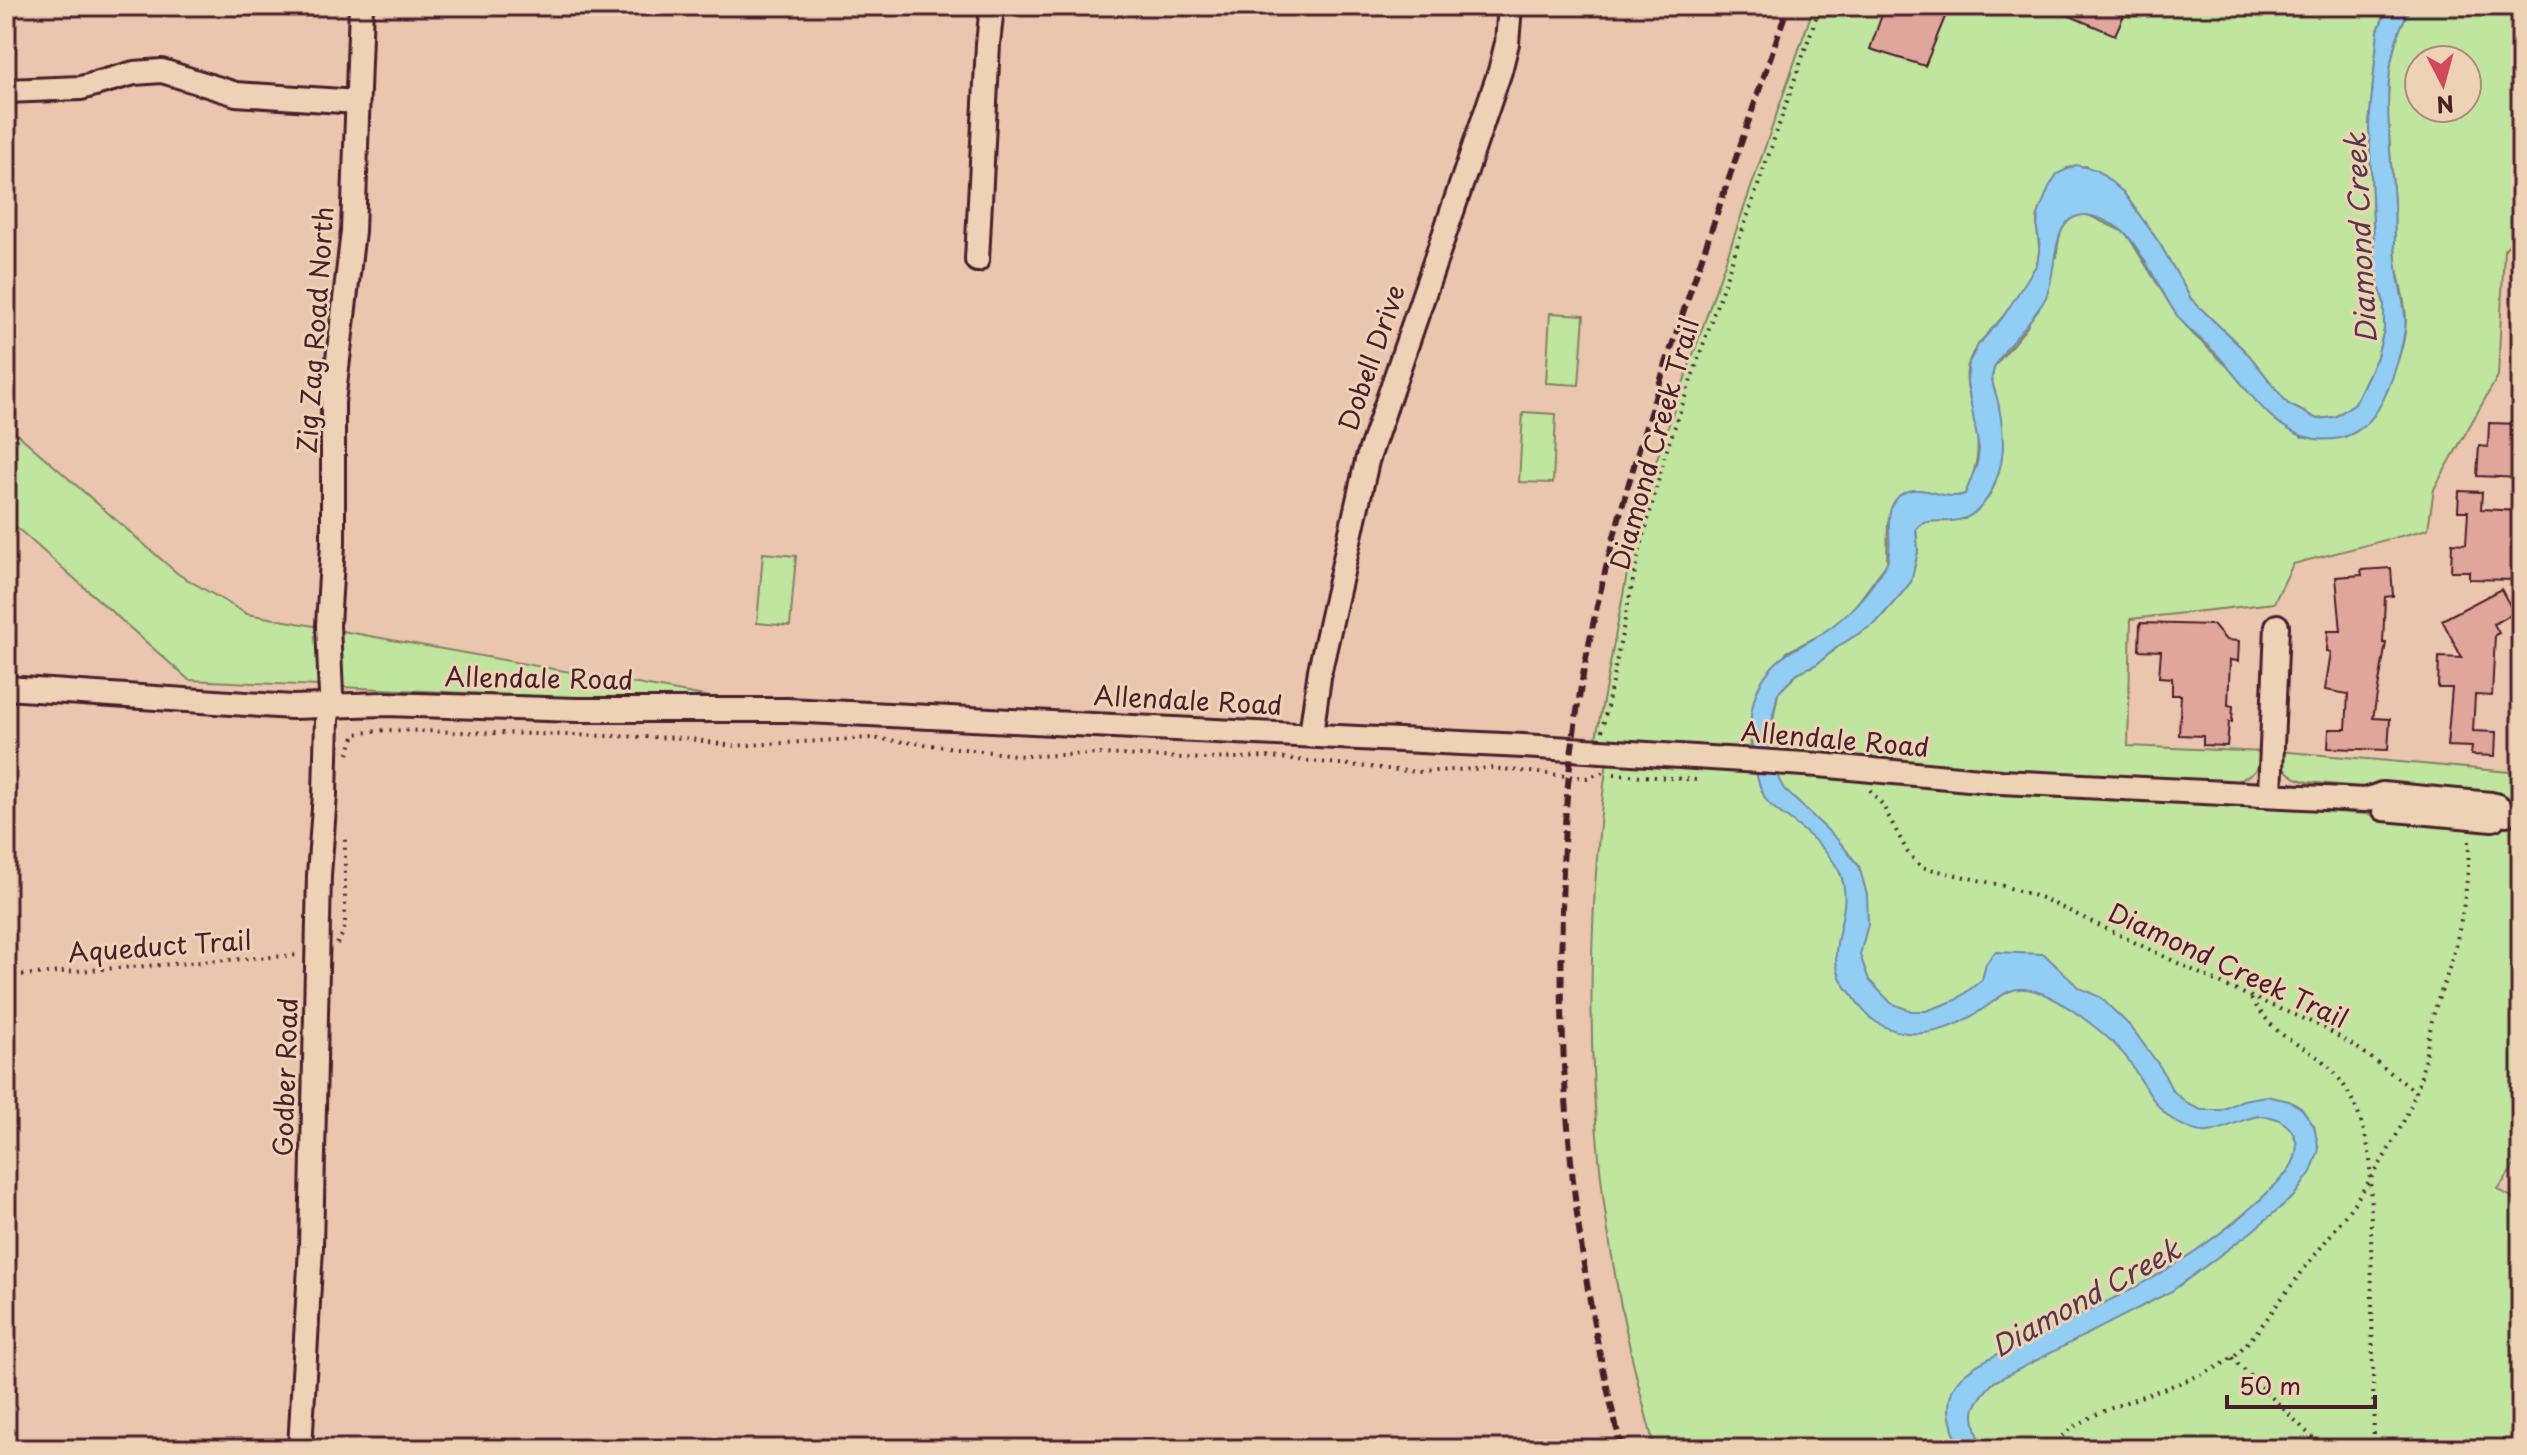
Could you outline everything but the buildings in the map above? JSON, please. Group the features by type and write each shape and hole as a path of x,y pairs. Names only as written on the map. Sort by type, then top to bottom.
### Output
{"street":[{"name":"Zig Zag Road North","path":"329,706 333,402 352,250 361,6"},
{"path":"977,260 992,6"},
{"name":"Dobell Drive","path":"1311,735 1320,670 1361,480 1500,71 1508,35 1510,6"},
{"path":"6,91 81,88 134,73 162,71 236,94 357,102"},
{"path":"2270,794 2277,626"},
{"name":"Allendale Road","path":"6,688 258,705 787,710 1311,735 1603,760 1739,760 2001,782 2365,800 2382,794 2491,804 2514,815"},
{"name":"Godber Road","path":"300,1449 311,1247 317,954 329,706"}],"path":[{"name":"Diamond Creek Trail","path":"1603,760 1600,737 1636,566 1665,455 1820,6"},
{"path":"347,766 355,734 385,730 684,738 733,746 871,738 1024,756 1270,757 1417,772 1492,768 1586,778 1600,775 1603,760 1628,776 1701,780"},
{"name":"Diamond Creek Trail","path":"1862,784 1882,804 1908,853 1921,867 2042,898 2250,997 2325,1028 2362,1051 2416,1092"},
{"path":"317,954 338,943 344,931 345,825"},
{"path":"2053,1449 2063,1434 2083,1421 2182,1383 2232,1358 2326,1241 2370,1178 2396,1135 2416,1092 2467,894 2469,831"},
{"name":"Aqueduct Trail","path":"6,976 317,954"},
{"path":"2250,997 2268,1022 2327,1065 2342,1083 2366,1135 2370,1158 2374,1449"},
{"path":"2232,1358 2324,1449"}],"green space":[{"path":"1814,6 2388,6 2378,31 2369,125 2376,274 2384,303 2384,330 2377,357 2355,403 2335,417 2317,419 2288,404 2249,355 2191,299 2160,244 2123,192 2086,166 2067,168 2038,215 2039,257 2031,277 1969,362 1967,386 1978,444 1976,464 1965,494 1951,498 1917,490 1900,495 1888,522 1887,563 1850,613 1828,631 1787,652 1749,727 1752,755 1596,738 1633,542 1651,476"},
{"path":"2412,6 2521,6 2521,230 2504,250 2498,376 2434,489 2428,529 2293,564 2274,603 2131,619 2128,746 2264,752 2255,770 2240,780 2226,783 2090,778 1772,756 1770,736 1778,693 1799,672 1817,664 1875,623 1902,593 1911,581 1918,551 1916,529 1921,522 1965,519 1988,498 1995,484 2002,425 1992,387 1993,368 2027,327 2056,257 2061,227 2069,218 2086,214 2126,233 2176,314 2192,333 2302,437 2378,409 2400,355 2406,321 2395,253 2389,129 2389,77 2400,28"},
{"path":"1550,313 1584,315 1579,385 1546,383"},
{"path":"1523,412 1556,414 1553,483 1519,482"},
{"path":"6,424 178,574 247,614 766,707 189,680 6,518"},
{"path":"763,553 796,556 790,626 757,623"},
{"path":"2278,751 2521,773 2521,798 2506,801 2308,782 2287,772"},
{"path":"1607,760 2521,825 2521,1156 2498,1189 2521,1203 2521,1358 2518,1358 2521,1366 2521,1449 1655,1449 1615,1274 1596,1117 1592,964 1597,862"}],"water":[{"path":"2388,6 2412,6 2400,28 2393,52 2388,103 2395,253 2405,325 2393,377 2371,419 2362,428 2340,438 2301,436 2285,427 2257,402 2220,358 2181,320 2127,235 2094,217 2084,215 2073,218 2060,235 2046,297 2002,355 1993,372 2003,450 1999,473 1988,497 1968,517 1929,522 1916,529 1918,552 1911,582 1902,593 1876,623 1840,645 1817,664 1799,672 1778,693 1771,750 1779,780 1784,789 1838,840 1859,866 1867,895 1868,924 1860,955 1869,980 1891,1003 1911,1011 1926,1011 1956,1000 1982,980 1986,964 1995,952 2044,954 2079,988 2100,997 2131,1027 2161,1068 2172,1090 2188,1104 2201,1110 2222,1110 2243,1100 2266,1096 2289,1101 2301,1108 2314,1126 2319,1150 2311,1172 2294,1196 2172,1291 1994,1382 1979,1399 1974,1412 1982,1449 1959,1449 1949,1406 1952,1391 1962,1376 1988,1359 2144,1282 2204,1245 2234,1223 2281,1179 2292,1165 2296,1141 2289,1127 2271,1117 2253,1117 2204,1132 2176,1122 2155,1102 2129,1061 2110,1040 2066,1006 2037,992 2025,989 2009,991 1975,1015 1933,1032 1904,1033 1873,1019 1843,983 1836,962 1844,899 1840,873 1820,845 1770,804 1760,786 1751,742 1752,708 1756,693 1773,666 1842,619 1873,584 1887,562 1890,511 1899,496 1915,490 1949,496 1965,494 1977,464 1979,449 1967,382 1969,362 2037,264 2040,246 2038,215 2057,174 2076,165 2097,170 2123,192 2160,244 2191,299 2249,355 2288,404 2317,419 2335,417 2355,403 2377,357 2384,330 2384,303 2376,274 2369,125 2378,31"}],"railway":[{"path":"1622,1449 1593,1316 1573,1182 1567,1115 1562,911 1570,768 1591,632 1635,462 1670,350 1788,6"}],"water label":[{"name":"Diamond Creek","path":"2361,238"},
{"name":"Diamond Creek","path":"2086,1298"}]}
